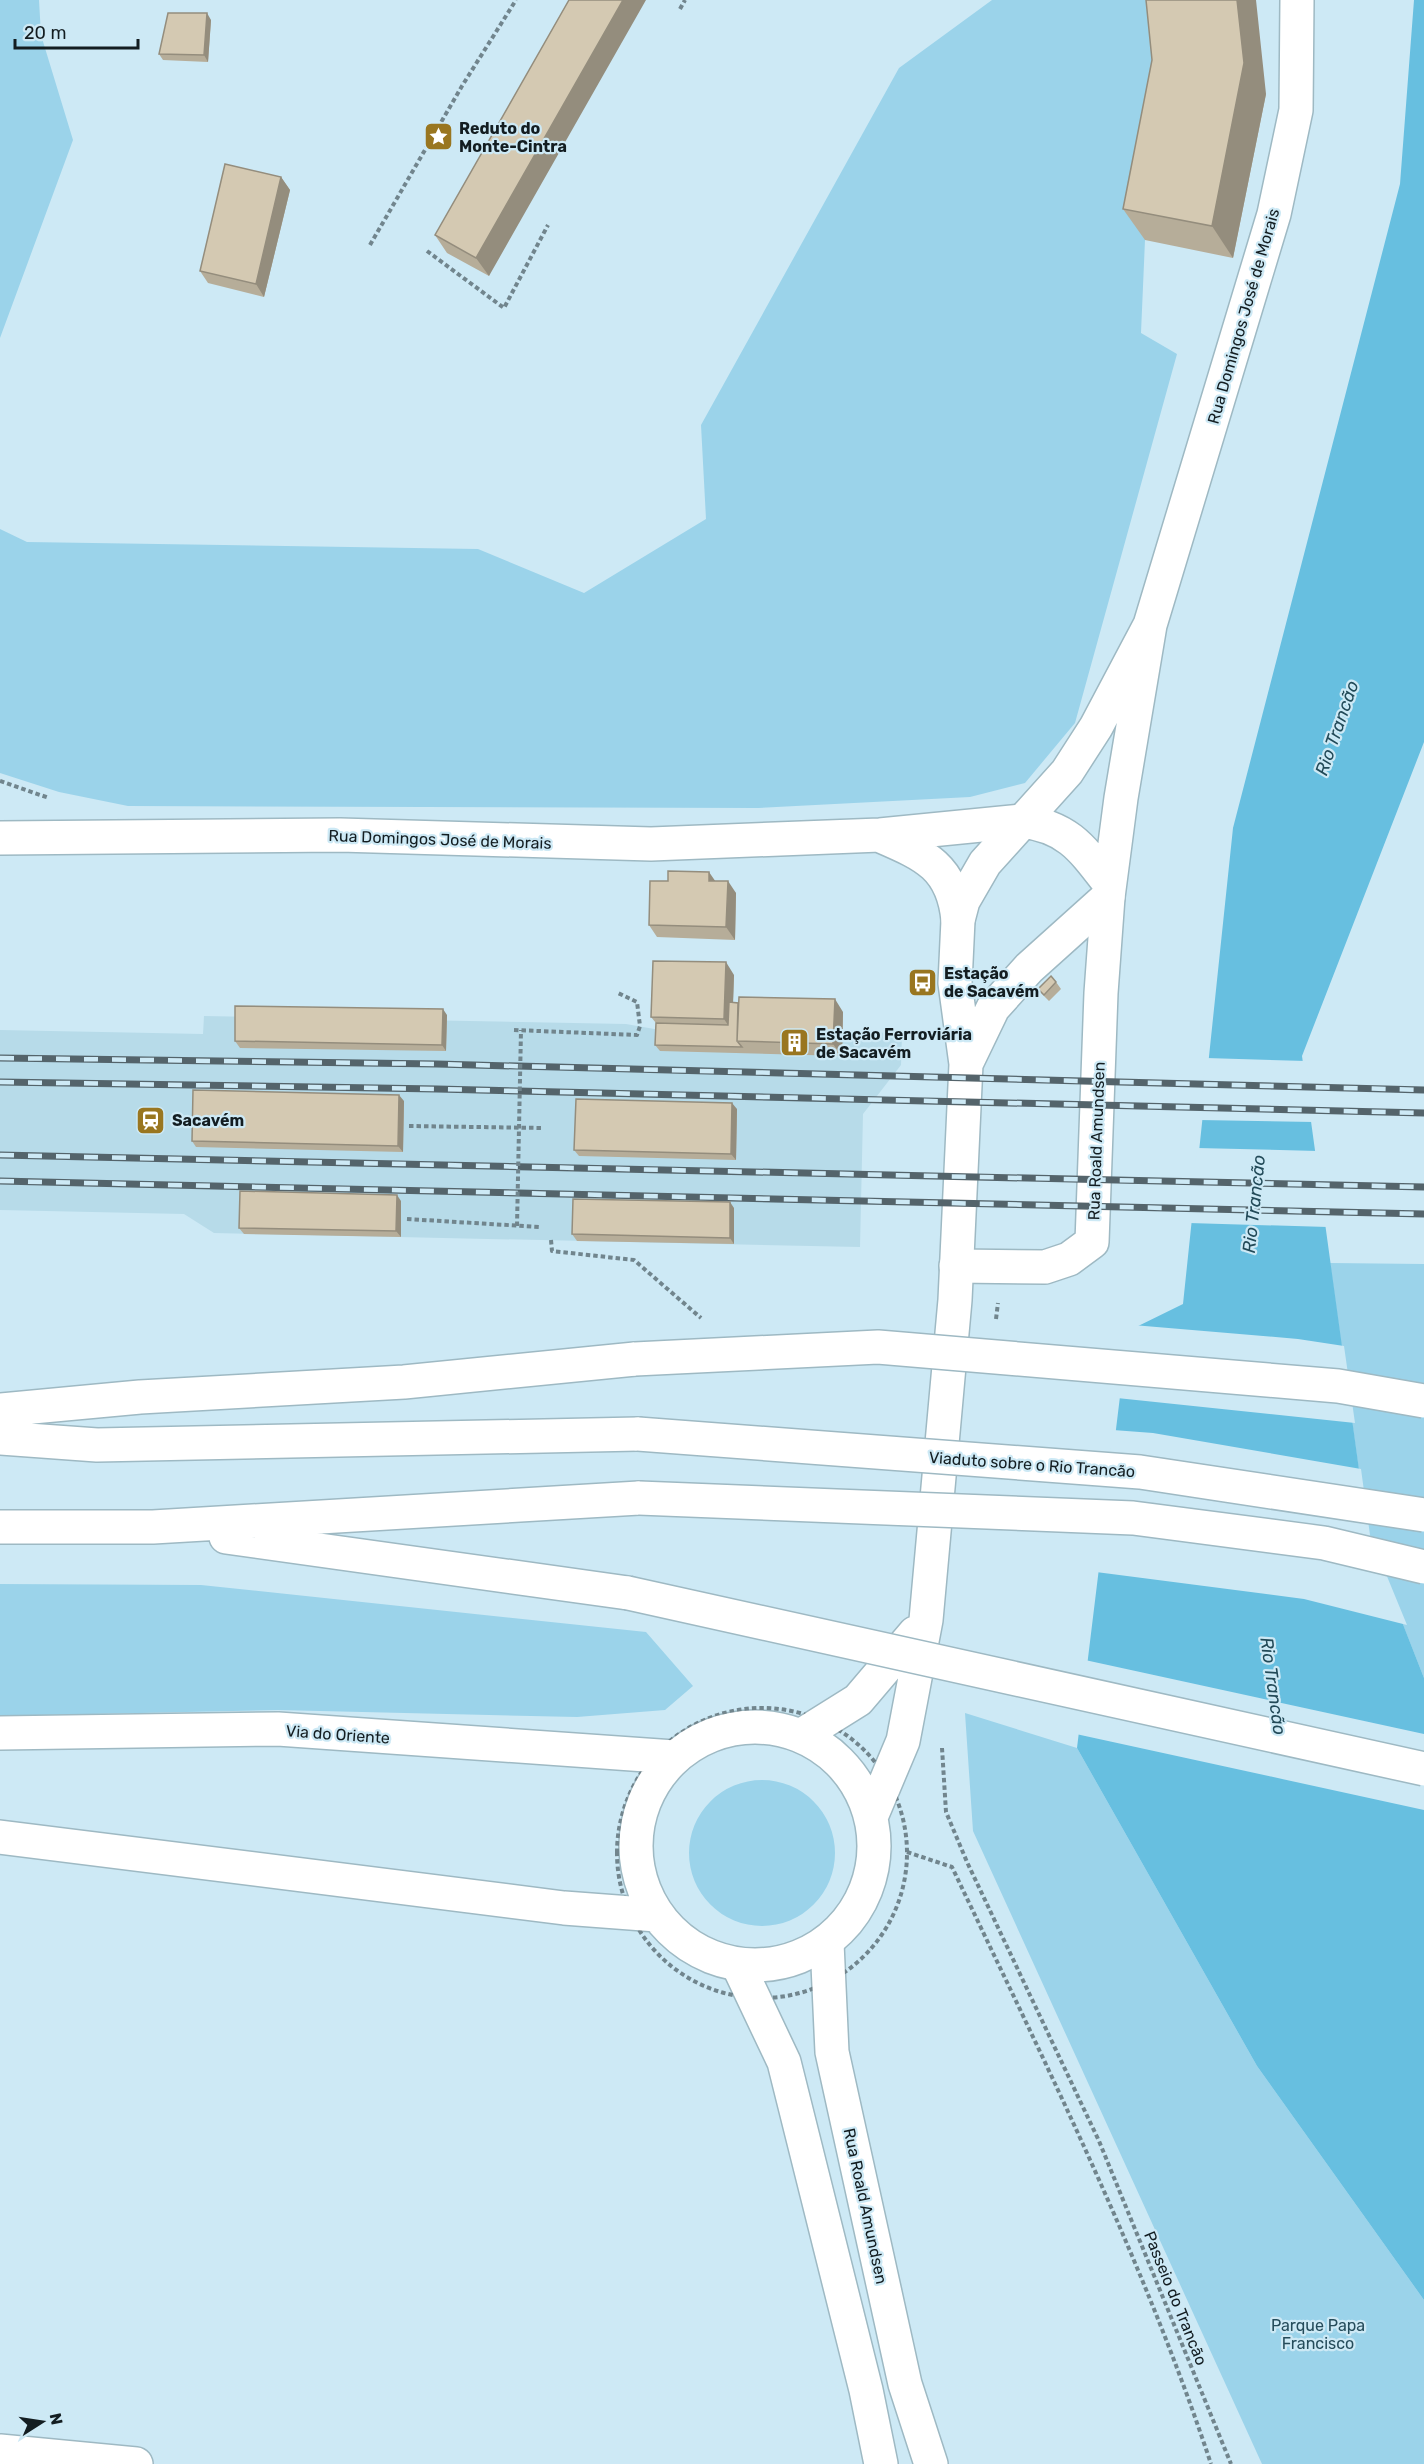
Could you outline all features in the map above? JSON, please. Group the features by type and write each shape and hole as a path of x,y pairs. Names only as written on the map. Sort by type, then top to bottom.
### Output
{"main road":[{"name":"Rua Domingos José de Morais","path":"1108,890 1150,625 1274,214 1296,111 1297,0"},
{"name":"Rua Domingos José de Morais","path":"1022,821 1067,772 1096,727 1150,625"},
{"name":"Rua Domingos José de Morais","path":"0,838 340,835 624,845 880,835 1022,821 1046,824 1081,846 1108,890"},
{"path":"0,1837 552,1906 644,1914 692,1949 738,1965 784,1963 827,1943 854,1914 871,1878 871,1817 903,1741 926,1620 956,1266 966,1064 955,983 958,920 967,894 985,863 1022,821"},
{"name":"Rua Domingos José de Morais","path":"880,835 916,851 945,875 953,891 958,920"},
{"path":"966,1064 993,1008 1029,968 1108,890"},
{"name":"Rua Roald Amundsen","path":"956,1266 1045,1267 1069,1259 1092,1242 1101,993 1108,890"},
{"path":"0,1410 140,1397 404,1382 635,1359 878,1347 1338,1386 1424,1401"},
{"name":"Viaduto sobre o Rio Trancão","path":"0,1438 97,1445 638,1434 1140,1472 1424,1515"},
{"path":"0,1527 153,1527 639,1498 1133,1518 1324,1543 1424,1568"},
{"path":"153,1527 628,1593 1424,1769"},
{"path":"644,1914 636,1833 648,1792 664,1757 713,1734 757,1726 812,1729 858,1700 926,1620"},
{"path":"812,1729 857,1783 871,1817"},
{"name":"Via do Oriente","path":"0,1733 278,1730 664,1757"},
{"name":"Rua Roald Amundsen","path":"827,1943 832,2052 905,2384 931,2464"},
{"path":"738,1965 784,2062 866,2390 881,2464"},
{"path":"0,2451 136,2464"}],"path":[{"path":"370,244 462,86 516,0"},
{"path":"680,9 684,0"},
{"path":"427,250 504,308 548,225"},
{"path":"514,1030 637,1035 640,1026 637,1002 618,993"},
{"path":"517,1226 521,1030"},
{"path":"408,1126 543,1128"},
{"path":"407,1219 540,1227"},
{"path":"551,1240 552,1251 634,1260 709,1326"},
{"path":"745,1708 780,1708 812,1729 844,1733 862,1749 886,1780 903,1818 907,1852 903,1887 891,1920 872,1949 849,1970 829,1982 795,1995 735,1996 707,1988 680,1973 657,1954 638,1929 644,1914 618,1873 617,1842 623,1812 630,1794 664,1757 680,1733 711,1717 745,1708"},
{"name":"Passeio do Trancão","path":"942,1744 946,1812 967,1862 1099,2141 1232,2464"},
{"path":"907,1852 952,1867 1101,2180 1196,2420 1211,2464"}],"shaded area":[{"path":"661,973 734,975 733,1008 843,1012 843,1030 902,1034 901,1065 863,1114 860,1247 214,1233 184,1214 0,1210 0,1030 203,1034 204,1016 626,1024 660,1030"}],"green space":[{"path":"0,0 39,0 41,35 73,140 0,338"},
{"path":"992,0 1165,0 1145,240 1141,333 1177,354 1075,723 1025,783 970,797 758,808 128,806 59,792 0,773 0,529 27,542 478,549 584,593 706,519 701,425 899,68"},
{"path":"1330,1263 1424,1264 1424,1678 1368,1536"},
{"path":"0,1584 201,1585 646,1632 693,1686 665,1710 577,1717 278,1710 0,1716"},
{"name":"Parque Papa Francisco","path":"965,1713 1077,1748 1257,2066 1424,2300 1424,2464 1262,2464 973,1831"},
{"path":"762,1780 790,1785 814,1801 830,1825 835,1853 830,1881 814,1905 790,1921 762,1926 734,1921 710,1905 694,1881 689,1853 694,1825 710,1801 734,1785"}],"water":[{"name":"Rio Trancão","path":"1414,0 1424,0 1424,742 1302,1056 1368,1535 1424,1678 1424,2300 1257,2066 1077,1748 1128,1331 1183,1304 1233,828 1400,184"}],"pier":[{"path":"1206,1058 1306,1061 1314,1122 1199,1120"},
{"path":"1197,1148 1318,1151 1328,1227 1189,1223"},
{"path":"1133,1325 1298,1339 1344,1346 1355,1423 1117,1398 1125,1331"},
{"path":"1113,1430 1153,1433 1361,1469 1370,1535 1407,1625 1304,1599 1096,1572"},
{"path":"1085,1660 1424,1734 1424,1810 1076,1734"}],"building":[{"path":"569,0 623,0 476,258 435,235"},
{"path":"1146,0 1237,0 1244,63 1212,226 1123,209 1152,60"},
{"path":"168,13 207,13 204,55 159,54"},
{"path":"225,164 281,177 256,284 200,271"},
{"path":"668,871 709,872 709,881 728,881 726,927 649,925 650,881 668,881"},
{"path":"653,961 726,962 724,1019 651,1017"},
{"path":"1051,976 1056,982 1044,995 1038,989"},
{"name":"Estação Ferroviária de Sacavém","path":"739,997 835,999 833,1044 737,1041"},
{"path":"729,1002 738,1003 737,1041 742,1047 655,1045 656,1023 728,1025"},
{"path":"235,1006 443,1009 442,1045 235,1041"},
{"path":"193,1090 399,1095 398,1146 192,1141"},
{"path":"576,1099 732,1103 731,1154 574,1150"},
{"path":"240,1191 397,1195 396,1231 239,1228"},
{"path":"573,1199 730,1202 730,1238 572,1234"}],"railway":[{"path":"0,1058 437,1064 1424,1090"},
{"path":"0,1082 437,1089 1424,1113"},
{"path":"0,1155 1424,1187"},
{"path":"0,1181 1424,1214"}],"place":[{"name":"Reduto do Monte-Cintra","path":"438,137"},
{"name":"Estação de Sacavém","path":"923,982"},
{"name":"Estação Ferroviária de Sacavém","path":"795,1043"},
{"name":"Sacavém","path":"151,1120"}]}
